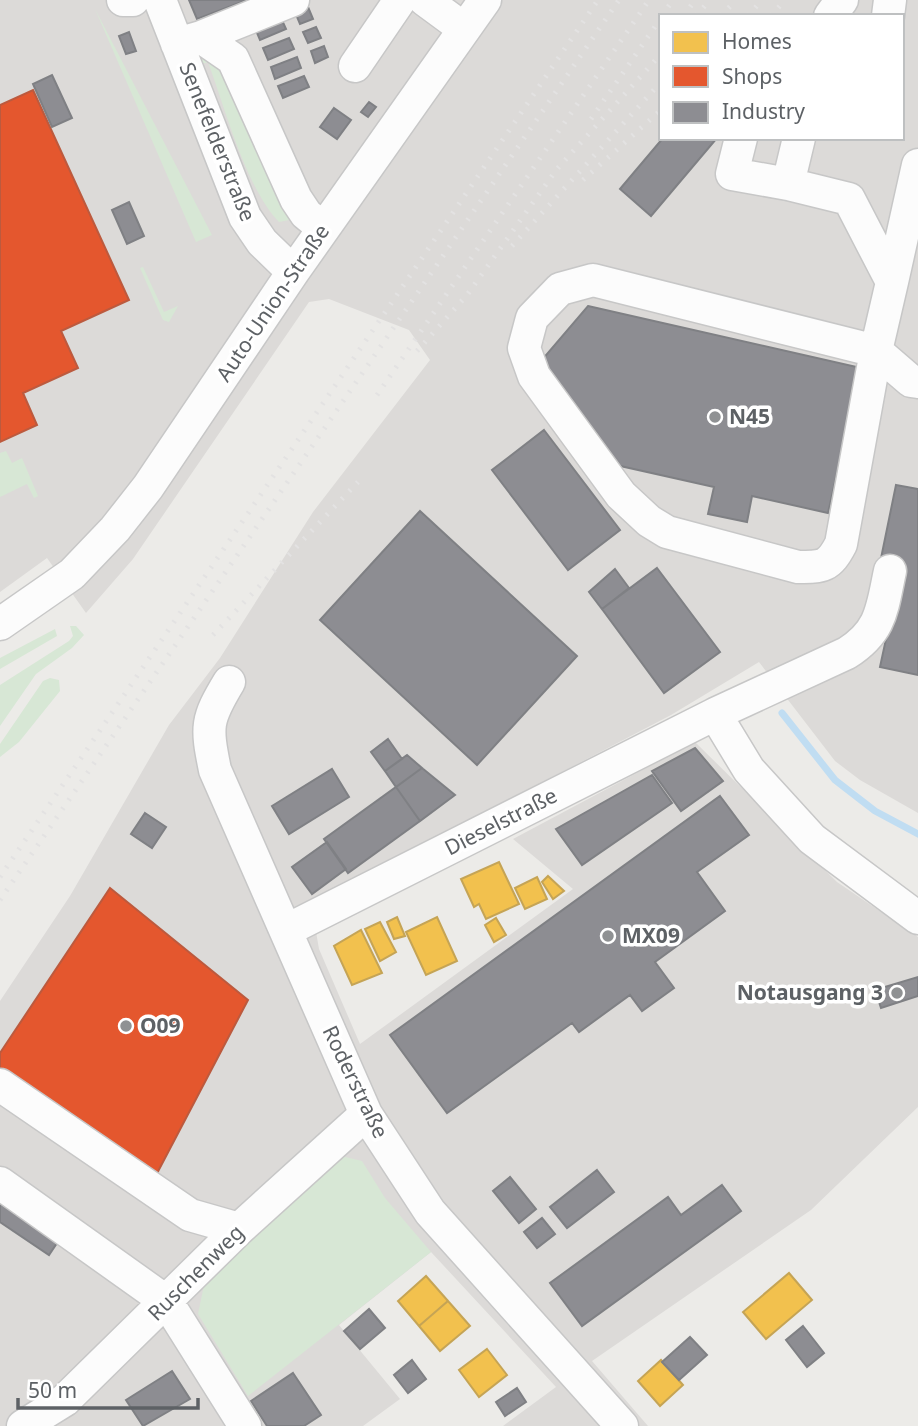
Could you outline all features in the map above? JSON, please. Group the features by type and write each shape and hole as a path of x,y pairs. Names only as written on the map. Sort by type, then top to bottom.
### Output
{"street":[{"path":"123,0 133,0"},
{"name":"Senefelderstraße","path":"160,0 189,41 245,217 262,242 293,272"},
{"path":"189,41 293,0"},
{"path":"355,66 400,0"},
{"path":"425,0 463,28"},
{"name":"Auto-Union-Straße","path":"0,624 48,593 94,553 148,487 323,228 485,0"},
{"path":"189,41 233,59 296,199 306,214 323,228"},
{"path":"740,140 732,174 850,192 892,282"},
{"path":"788,184 799,140"},
{"path":"918,165 876,351 841,544 832,561 818,567 798,566 667,532 649,522 621,495 534,376 524,348 533,318 560,289 593,280 876,351 912,381 918,382"},
{"name":"Dieselstraße","path":"287,930 715,714 857,647 870,636 880,614 890,570"},
{"name":"Roderstraße","path":"229,682 209,713 209,739 215,770 366,1114 430,1212 622,1426"},
{"path":"715,714 749,770 812,839 918,918"},
{"path":"0,1085 190,1215 239,1229"},
{"name":"Ruschenweg","path":"23,1426 60,1413 239,1229 366,1114"},
{"path":"0,1183 167,1302 245,1426"}],"shaded area":[{"path":"0,0 918,0 918,813 860,780 835,761 759,662 671,715 311,903 319,949 360,1044 573,889 513,839 695,742 837,882 918,937 918,1107 811,1210 592,1361 648,1426 503,1426 556,1387 431,1252 339,1325 400,1399 363,1426 0,1426 0,1001 70,896 169,725 220,658 313,512 430,360 409,330 329,299 309,302 133,559 86,613 47,558 0,592"}],"green space":[{"path":"95,9 212,235 196,242"},
{"path":"197,51 218,61 293,212 289,220 279,222 256,189 208,62 202,64"},
{"path":"143,267 164,312 178,306 169,322 163,320 140,268"},
{"path":"6,451 12,463 22,458 38,496 34,498 27,484 0,497 0,453"},
{"path":"70,626 76,626 84,635 72,648 36,674 0,726 0,685 69,641 73,636"},
{"path":"55,629 57,636 0,669 0,658"},
{"path":"50,678 59,680 60,691 19,742 0,757 0,744 43,681"},
{"path":"341,1156 362,1161 385,1198 431,1252 248,1396 198,1314 204,1285"}],"building: Homes":[{"path":"499,862 519,904 486,919 479,904 474,907 461,879"},
{"path":"548,876 564,891 553,899 542,882"},
{"path":"537,877 547,899 525,909 515,888"},
{"path":"397,917 405,936 394,939 387,922"},
{"path":"437,917 457,961 426,975 406,932"},
{"path":"496,918 506,935 494,942 485,925"},
{"path":"380,922 396,952 380,961 365,929"},
{"path":"361,930 382,973 352,985 334,946"},
{"path":"789,1273 812,1300 766,1339 743,1312"},
{"path":"426,1276 448,1301 419,1326 398,1301"},
{"path":"448,1301 470,1326 440,1351 419,1326"},
{"path":"487,1349 507,1375 479,1397 459,1370"},
{"path":"661,1360 683,1385 660,1406 638,1381"}],"building: Shops":[{"path":"33,90 129,300 61,331 78,368 23,393 37,425 0,442 0,105"},
{"name":"O09","path":"110,888 248,1000 153,1181 0,1070 0,1053"}],"building: Industry":[{"path":"189,0 247,0 197,19"},
{"path":"308,7 313,19 300,24 295,12"},
{"path":"281,18 286,29 260,40 255,28"},
{"path":"316,27 321,38 308,43 303,32"},
{"path":"129,32 136,51 126,54 119,36"},
{"path":"289,38 294,49 268,60 263,48"},
{"path":"324,46 328,57 315,63 311,51"},
{"path":"297,57 301,68 275,79 271,67"},
{"path":"52,75 72,118 52,127 33,84"},
{"path":"304,76 309,87 283,98 278,86"},
{"path":"369,102 376,107 368,117 361,112"},
{"path":"334,108 351,120 337,139 320,127"},
{"path":"661,140 715,140 651,216 620,189"},
{"path":"129,202 144,236 127,244 112,210"},
{"name":"N45","path":"588,306 861,368 828,513 752,496 747,522 708,514 714,487 616,465 541,361"},
{"path":"544,430 620,530 568,570 492,470"},
{"path":"896,485 918,489 918,675 880,667 891,616 870,612"},
{"path":"420,511 577,656 477,765 320,620"},
{"path":"657,568 720,652 664,693 602,609"},
{"path":"615,569 629,588 602,609 589,592"},
{"path":"388,739 402,759 385,771 371,752"},
{"path":"695,748 723,781 681,811 652,771"},
{"path":"407,755 422,768 396,787 385,771"},
{"path":"422,768 455,795 420,821 396,787"},
{"path":"332,769 349,797 289,834 272,806"},
{"path":"652,775 672,803 582,865 556,829"},
{"path":"396,787 420,821 348,873 324,839"},
{"name":"MX09","path":"720,796 749,835 697,872 725,911 655,962 674,988 642,1011 630,995 579,1032 572,1023 447,1113 390,1035"},
{"path":"145,813 166,827 152,848 131,834"},
{"path":"327,842 346,869 312,894 292,867"},
{"name":"Notausgang 3","path":"918,977 918,996 881,1008 875,990"},
{"path":"597,1170 614,1192 567,1228 550,1207"},
{"path":"510,1177 536,1209 519,1223 493,1191"},
{"path":"722,1185 741,1211 582,1326 550,1283 668,1197 681,1215"},
{"path":"0,1192 63,1234 49,1255 0,1222"},
{"path":"542,1218 555,1234 537,1248 524,1232"},
{"path":"369,1309 385,1328 360,1349 344,1331"},
{"path":"803,1326 824,1353 807,1367 786,1340"},
{"path":"690,1337 707,1355 679,1380 662,1362"},
{"path":"412,1360 426,1379 408,1393 394,1375"},
{"path":"172,1371 190,1399 143,1426 126,1400"},
{"path":"293,1373 321,1415 304,1426 267,1426 251,1401"},
{"path":"517,1388 526,1402 505,1416 496,1402"}],"waterway":[{"path":"782,713 835,780 875,811 918,834"}],"railway":[{"path":"0,877 598,0"},
{"path":"0,900 619,0"},
{"path":"377,395 649,0"},
{"path":"663,14 673,0"},
{"path":"685,14 695,0"},
{"path":"698,14 710,0"},
{"path":"723,14 736,0"},
{"path":"750,14 762,0"},
{"path":"773,14 785,0"},
{"path":"591,119 659,21"},
{"path":"417,351 467,295 557,169 659,56"},
{"path":"512,246 659,84"},
{"path":"583,180 659,112"},
{"path":"213,635 358,482"}],"place":[{"name":"N45","path":"715,417"},
{"name":"MX09","path":"608,936"},
{"name":"Notausgang 3","path":"897,993"},
{"name":"O09","path":"126,1026"}]}
